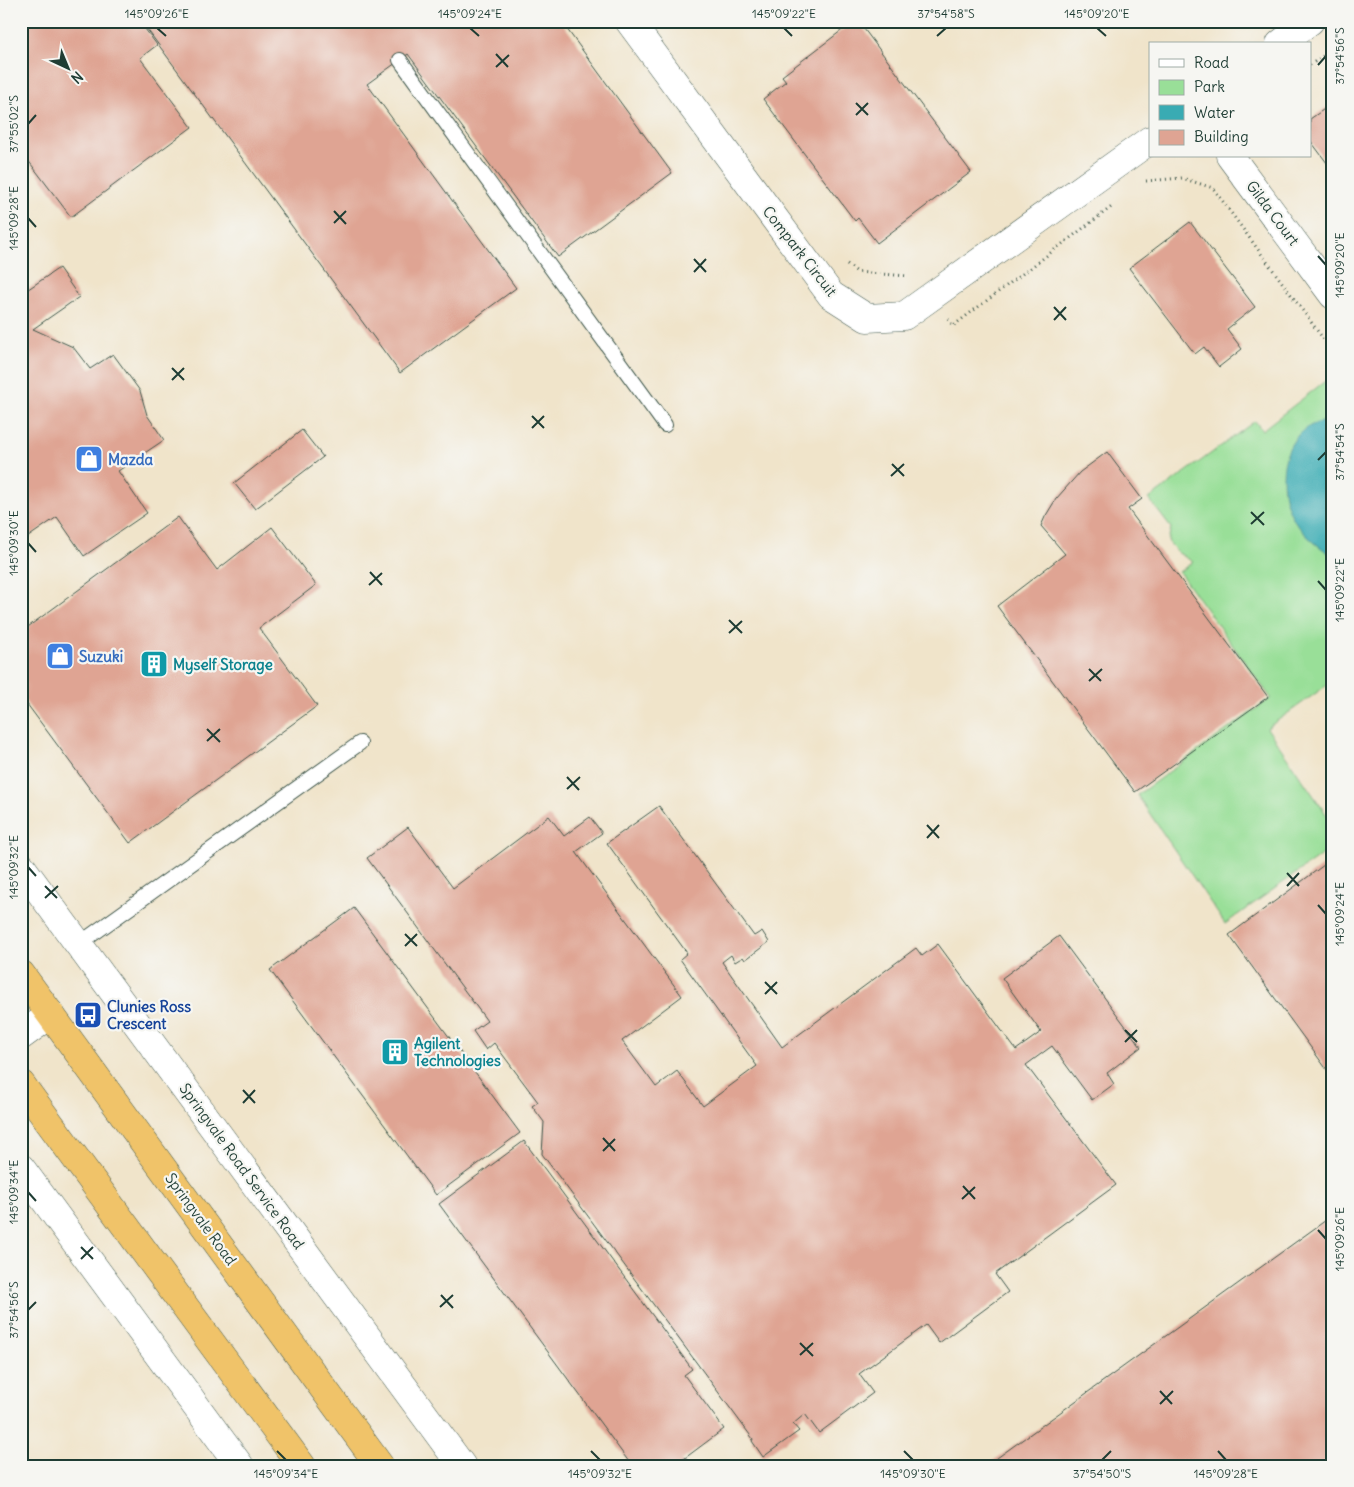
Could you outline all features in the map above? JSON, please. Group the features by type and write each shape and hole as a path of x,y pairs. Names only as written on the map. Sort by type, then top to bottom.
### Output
{"highway":[{"name":"Springvale Road","path":"21,974 380,1466"},
{"path":"21,1084 302,1466"}],"street":[{"name":"Compark Circuit","path":"629,21 831,295 867,318 904,316 1149,141"},
{"path":"1283,42 1310,21"},
{"name":"Gilda Court","path":"1231,158 1333,295"},
{"name":"Springvale Road Service Road","path":"21,866 462,1466"},
{"path":"21,1036 50,1014"},
{"path":"21,1168 240,1466"}],"lane":[{"path":"400,60 665,425"},
{"path":"79,944 360,743"}],"path":[{"path":"1312,64 1333,48"},
{"path":"1140,186 1147,181 1182,178 1213,188 1333,352"},
{"path":"843,260 857,272 914,276 953,326 1117,203"}],"green space":[{"path":"1333,375 1333,681 1267,728 1333,824 1333,847 1225,924 1137,795 1271,698 1179,572 1193,562 1177,552 1168,541 1171,528 1149,499 1255,421 1262,430"}],"water":[{"path":"1325,421 1333,423 1333,556 1314,542 1293,519 1285,499 1283,484 1286,456 1292,444 1300,433 1311,426"}],"building":[{"path":"21,21 139,21 157,45 140,58 192,127 71,217 21,151"},
{"path":"141,21 561,21 672,173 558,257 408,54 367,84 516,288 400,373"},
{"path":"854,21 858,21 971,172 877,243 858,218 855,221 763,99 786,81 782,76"},
{"path":"1333,103 1333,171 1312,143 1312,118"},
{"path":"1190,222 1255,307 1227,329 1242,349 1219,367 1204,347 1195,354 1129,268"},
{"path":"59,268 79,297 33,329 73,347 90,369 113,354 140,391 147,415 164,440 118,471 147,513 84,556 57,517 21,542 21,294"},
{"path":"302,430 323,457 255,509 234,483"},
{"path":"1107,452 1142,499 1128,509 1268,697 1135,792 997,606 1065,554 1041,526 1056,499 1080,472"},
{"name":"Myself Storage","path":"178,517 217,570 272,527 316,585 259,628 317,706 130,843 21,696 21,632"},
{"path":"659,806 754,936 762,931 769,942 745,960 743,957 735,962 731,955 722,962 782,1047 916,948 922,956 938,944 1016,1050 1041,1032 1002,978 1059,936 1141,1047 1107,1073 1114,1084 1092,1100 1052,1046 1026,1065 1116,1185 995,1274 1008,1292 939,1343 926,1325 859,1374 873,1393 819,1433 805,1414 793,1424 799,1431 763,1457 752,1441 753,1439 542,1154 544,1122 532,1106 538,1102 494,1043 486,1050 473,1031 487,1021 367,858 408,827 453,888 549,816 564,836 590,817 602,833 576,852 682,996 622,1041 656,1087 677,1071 703,1106 757,1066 680,959 687,953 607,843"},
{"path":"1328,862 1333,869 1333,1078 1229,935"},
{"name":"Agilent Technologies","path":"354,908 520,1133 436,1195 270,970"},
{"path":"524,1141 692,1369 684,1375 724,1429 681,1461 684,1466 632,1466 439,1204"},
{"path":"1333,1215 1333,1466 986,1466"}],"place":[{"name":"Mazda","path":"89,459"},
{"name":"Suzuki","path":"60,656"},
{"name":"Myself Storage","path":"154,664"},
{"name":"Clunies Ross Crescent","path":"88,1015"},
{"name":"Agilent Technologies","path":"395,1052"}]}
